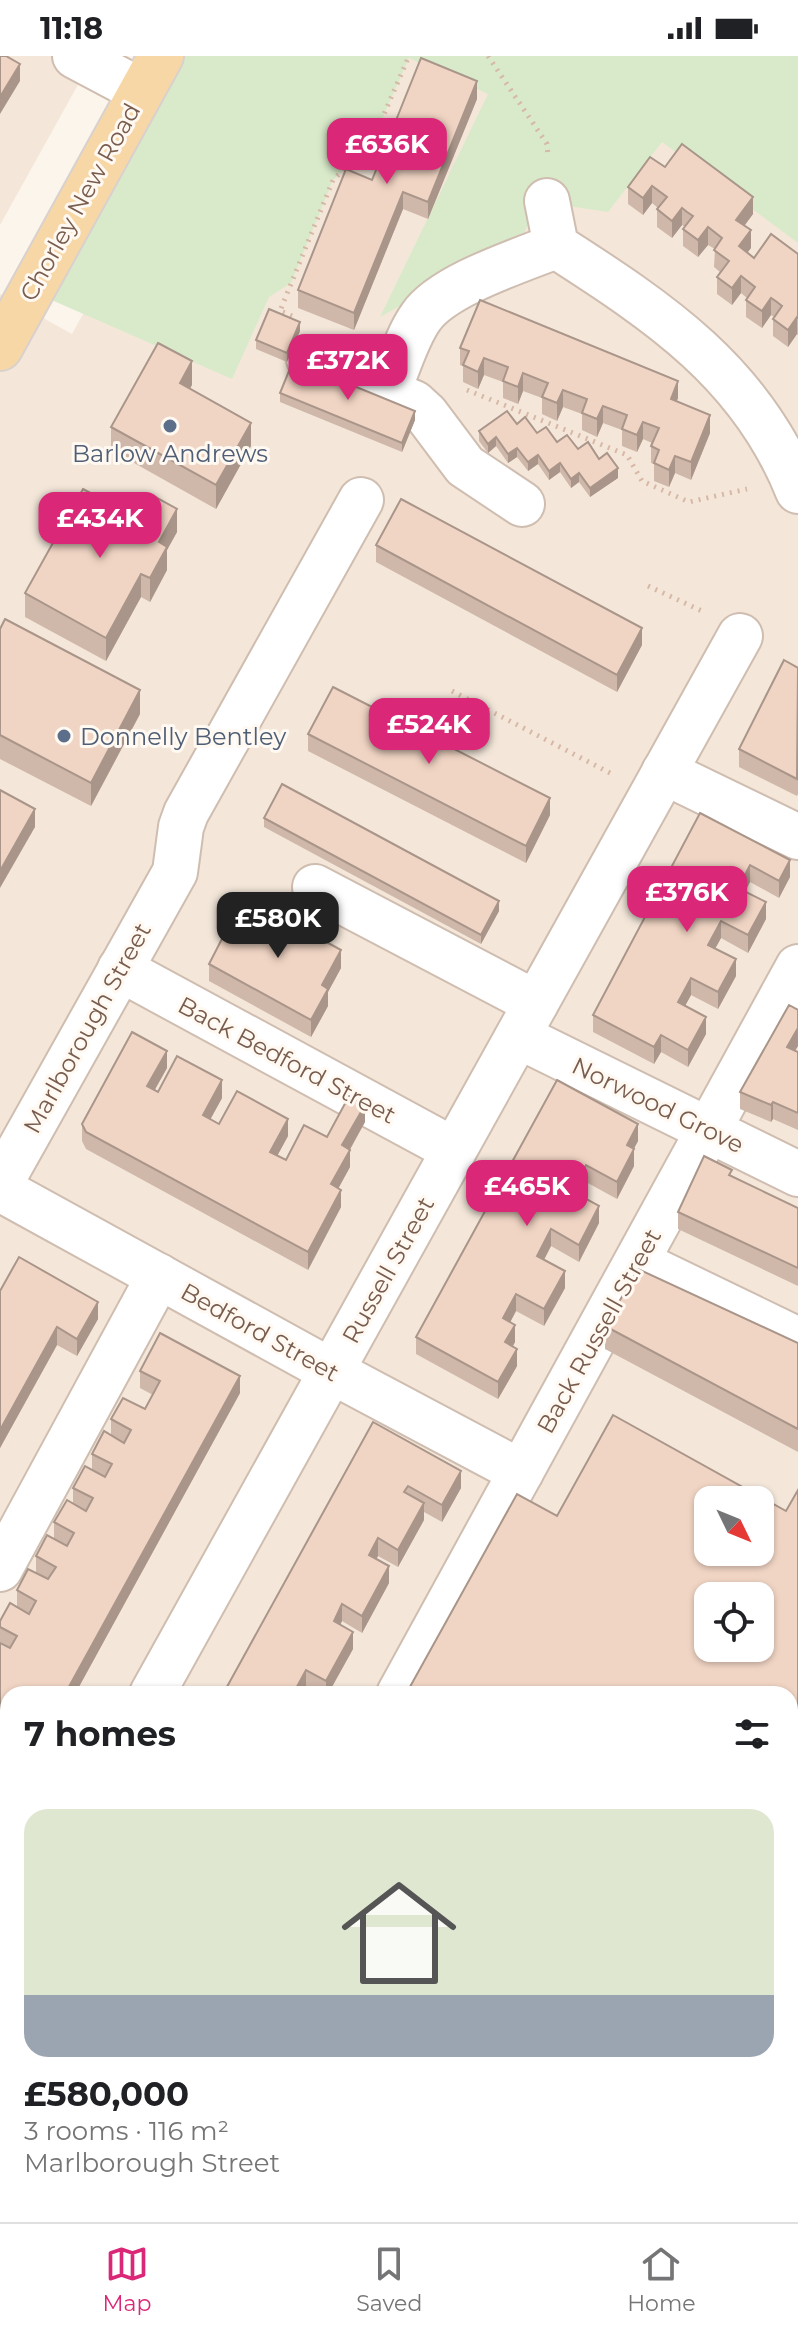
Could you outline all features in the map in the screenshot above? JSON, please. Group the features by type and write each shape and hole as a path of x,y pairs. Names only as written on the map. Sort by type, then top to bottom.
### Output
{"main road":[{"name":"Chorley New Road","path":"0,348 151,74"}],"street":[{"path":"75,56 151,74"},
{"path":"547,201 556,246 661,317 701,352 764,421 786,460 795,485"},
{"path":"395,376 421,316 441,297 556,246"},
{"path":"309,359 395,376 465,466 522,504"},
{"name":"Marlborough Street","path":"0,1187 175,872 186,813 361,500"},
{"name":"Russell Street","path":"156,1686 740,636"},
{"path":"658,783 798,837"},
{"name":"Norwood Grove","path":"315,887 708,1132 798,1174"},
{"name":"Back Bedford Street","path":"120,969 454,1150"},
{"name":"Back Russell Street","path":"403,1686 708,1132 792,991"},
{"name":"Bedford Street","path":"0,1187 331,1371 521,1472"},
{"path":"637,1262 798,1340"},
{"path":"0,1569 159,1276"}],"path":[{"path":"293,317 280,311 333,180 372,142 409,56"},
{"path":"488,56 547,144 547,201"},
{"path":"395,376 431,376 627,455 642,481 689,502 795,485"},
{"path":"648,586 696,606 740,636"},
{"path":"452,691 658,783"}],"shaded area":[{"path":"0,56 94,56 0,225"},
{"path":"226,56 798,56 798,1686 0,1686 0,294 72,334"}],"green space":[{"path":"161,56 798,56 798,243 662,142 608,212 535,201 523,238 380,317 488,94 409,58 372,142 333,180 291,283 269,297 232,379 31,291"}],"building":[{"path":"0,56 20,64 0,97"},
{"path":"421,58 477,81 428,202 403,192 354,313 298,290 346,169 372,180"},
{"path":"682,144 753,197 736,220 751,230 739,246 754,258 771,234 798,254 798,318 788,330 773,319 782,306 777,302 771,298 762,311 746,300 755,287 741,276 732,288 717,277 729,261 714,250 722,238 708,227 698,240 683,229 693,216 682,208 672,221 657,209 667,197 652,186 643,198 628,187 650,157 665,167"},
{"path":"480,300 678,381 671,399 710,415 691,462 675,456 669,470 654,463 659,450 651,446 659,428 643,422 637,435 622,429 627,415 603,406 597,419 582,413 587,399 563,390 557,403 542,397 548,383 523,373 518,387 503,381 508,367 484,358 478,372 463,365 469,351 460,348"},
{"path":"269,309 300,322 287,353 256,340"},
{"name":"Barlow Andrews","path":"158,343 192,361 180,383 251,423 216,485 111,427"},
{"path":"293,361 415,411 402,443 280,393"},
{"path":"507,411 517,424 525,417 537,433 546,427 557,442 567,435 578,449 588,442 599,459 607,453 618,468 590,488 579,473 571,479 560,463 549,471 538,455 528,462 517,448 508,454 496,437 488,444 479,431"},
{"path":"83,489 137,518 150,494 177,509 159,542 167,547 150,578 141,574 106,638 25,593"},
{"path":"401,499 642,628 617,675 376,545"},
{"name":"Donnelly Bentley","path":"5,619 140,690 91,783 0,735 0,629"},
{"path":"784,660 798,668 797,779 739,749"},
{"path":"333,687 550,798 526,846 308,734"},
{"path":"282,784 499,901 481,935 264,818"},
{"path":"0,790 35,809 0,871"},
{"path":"700,813 790,860 779,881 750,865 738,888 766,902 748,935 721,921 708,945 736,959 718,992 691,978 678,1002 706,1017 688,1050 661,1035 654,1047 593,1015"},
{"path":"252,901 341,950 322,985 328,989 311,1020 209,964 224,935 231,939"},
{"path":"789,1005 798,1010 798,1028 787,1047 798,1052 798,1113 740,1092"},
{"path":"132,1032 167,1051 147,1086 158,1092 177,1056 222,1080 203,1115 219,1124 237,1091 288,1119 270,1152 286,1160 304,1125 327,1137 349,1096 365,1105 342,1145 350,1150 331,1184 341,1190 308,1252 86,1132 82,1124"},
{"path":"557,1080 638,1124 627,1145 634,1149 617,1182 586,1165 572,1191 599,1206 579,1245 551,1229 537,1256 565,1271 544,1309 516,1294 503,1318 515,1325 505,1342 517,1349 498,1382 416,1337"},
{"path":"704,1156 732,1170 729,1175 798,1208 798,1268 678,1212"},
{"path":"19,1257 98,1302 77,1339 57,1327 0,1430 0,1291"},
{"path":"638,1269 798,1343 798,1429 605,1326"},
{"path":"160,1333 240,1376 69,1686 0,1686 0,1643 10,1648 17,1636 0,1627 0,1621 10,1603 29,1614 36,1601 17,1590 28,1569 48,1579 56,1567 36,1556 47,1535 67,1546 74,1533 54,1522 67,1500 86,1511 93,1498 73,1488 85,1466 105,1477 112,1464 92,1454 104,1431 124,1443 131,1430 111,1419 123,1398 145,1409 160,1381 140,1371"},
{"path":"613,1415 741,1486 694,1486 694,1566 774,1566 774,1504 786,1511 798,1490 798,1686 410,1686 517,1494 557,1516"},
{"path":"373,1422 461,1471 442,1505 408,1486 404,1492 424,1503 398,1550 378,1538 369,1555 389,1566 362,1616 342,1604 334,1621 353,1632 326,1681 306,1670 297,1686 227,1686"}],"place":[{"name":"Barlow Andrews","path":"170,426"},
{"name":"Donnelly Bentley","path":"64,736"}]}
